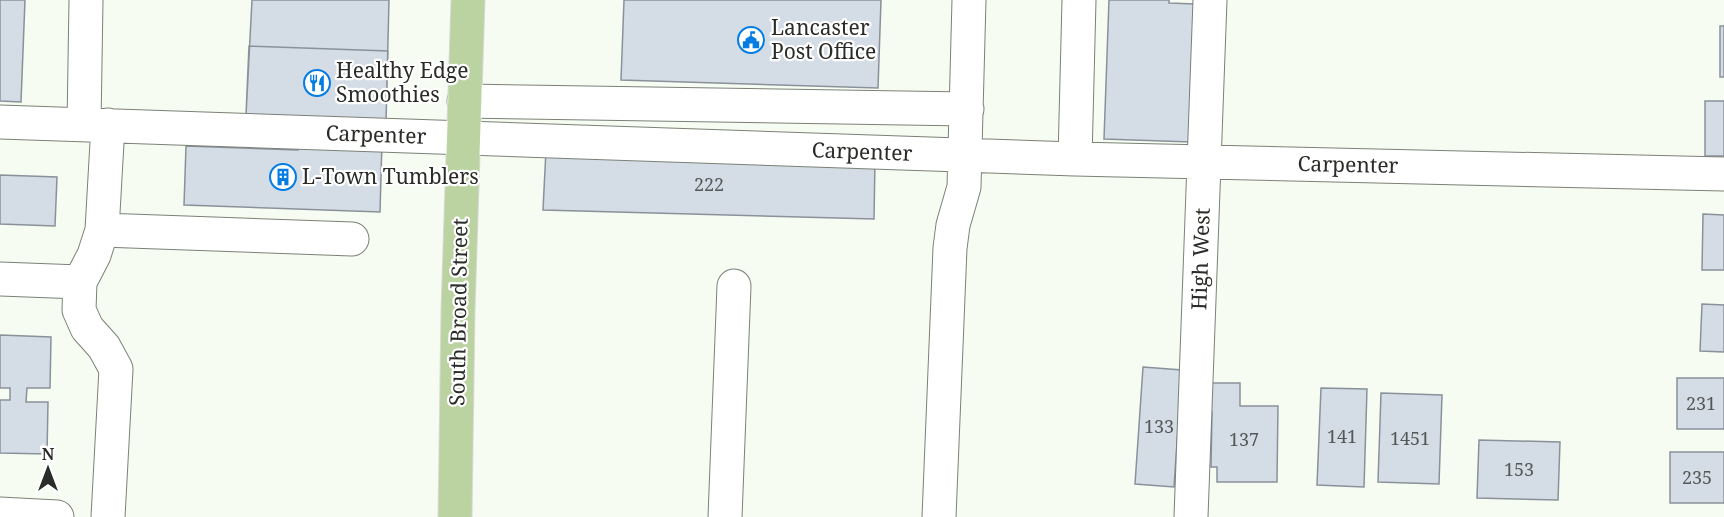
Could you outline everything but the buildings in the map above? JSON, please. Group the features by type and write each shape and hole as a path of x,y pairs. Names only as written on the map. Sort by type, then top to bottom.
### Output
{"main road":[{"name":"South Broad Street","path":"455,517 462,138 468,0"}],"street":[{"path":"86,0 102,230 94,255 80,282 79,310 87,328 104,347 116,369 108,517"},
{"path":"939,517 950,248 953,225 964,187 969,0"},
{"path":"1075,159 1079,0"},
{"name":"High West","path":"1191,517 1210,0"},
{"path":"464,101 967,109"},
{"name":"Carpenter","path":"0,122 964,156 1724,174"},
{"path":"102,230 352,238"},
{"path":"0,279 80,282"},
{"path":"725,517 734,286"},
{"path":"0,514 47,517"}],"place":[{"name":"Lancaster Post Office","path":"751,40"},
{"name":"Healthy Edge Smoothies","path":"317,83"},
{"name":"L-Town Tumblers","path":"283,177"}]}
